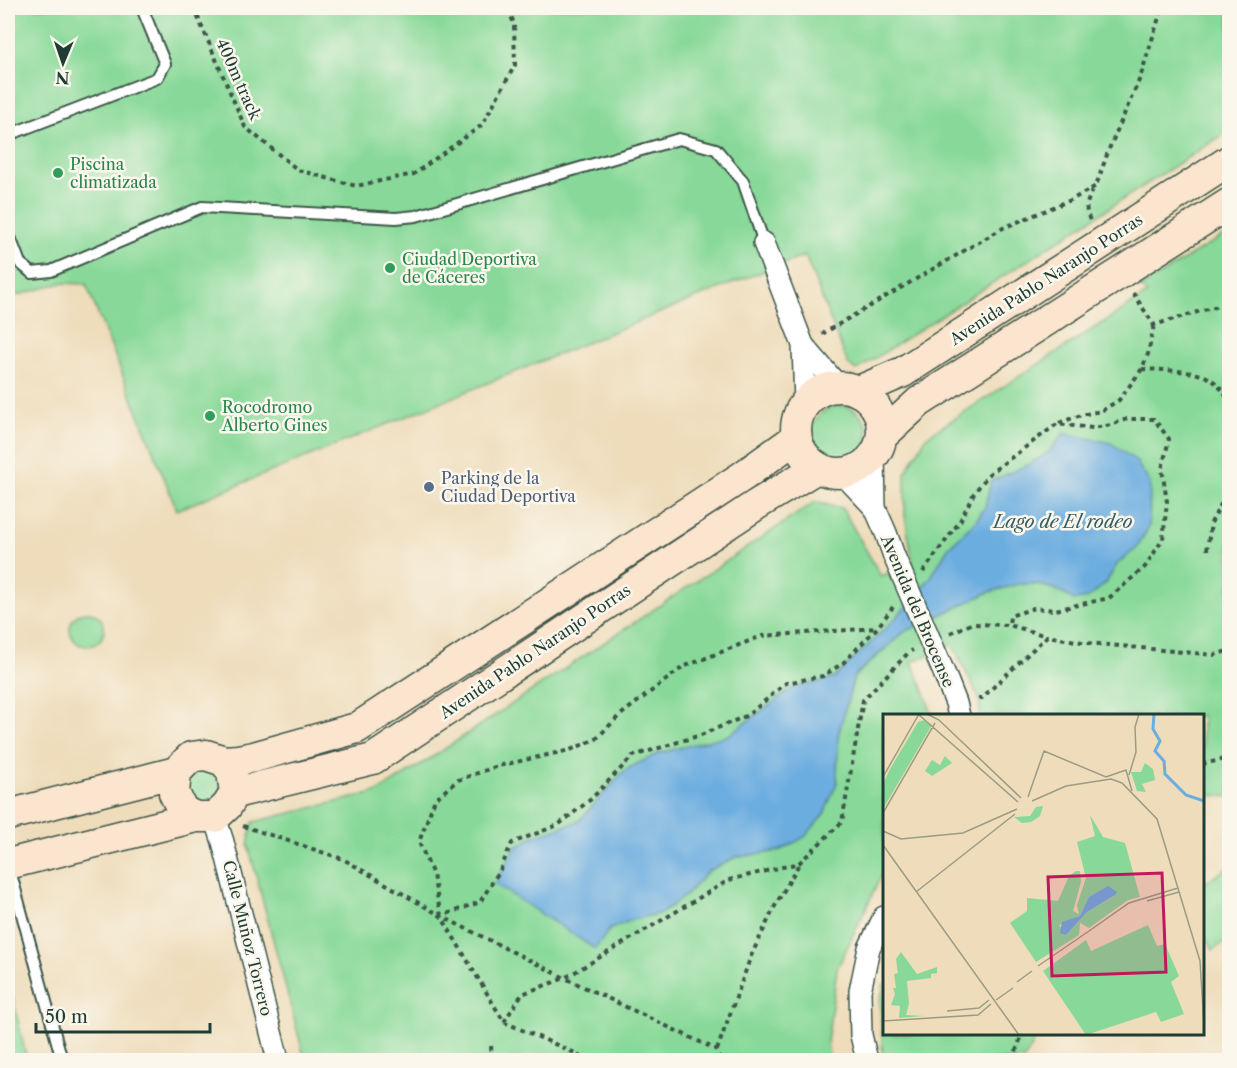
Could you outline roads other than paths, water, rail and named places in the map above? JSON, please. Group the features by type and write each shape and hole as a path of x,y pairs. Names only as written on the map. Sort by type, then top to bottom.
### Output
{"main road":[{"name":"Avenida Pablo Naranjo Porras","path":"849,389 903,372 1230,160"},
{"path":"878,446 878,410 849,389 820,391 805,403 797,419 796,438 803,455 830,470 860,468 919,402 1230,203"},
{"name":"Avenida Pablo Naranjo Porras","path":"224,761 254,757 357,729 743,476 796,438"},
{"name":"Avenida Pablo Naranjo Porras","path":"235,793 372,759 756,505 830,470"},
{"path":"8,815 176,772 191,757 206,754 224,761 232,772 235,793 227,806 205,817 8,864"},
{"path":"176,772 174,793 183,811 205,817"}],"street":[{"path":"764,243 803,345 805,403"},
{"path":"803,345 849,389"},
{"name":"Avenida del Brocense","path":"875,508 878,446"},
{"name":"Avenida del Brocense","path":"830,470 875,508 958,709"},
{"name":"Calle Muñoz Torrero","path":"205,817 224,842 278,1060"},
{"path":"867,1060 861,1035 860,991 869,948 883,921"}],"lane":[{"path":"8,135 158,78 165,64 142,8"},
{"path":"8,232 20,263 32,273 51,271 202,207 396,218 416,216 679,139 716,149 743,181 764,243"},
{"path":"8,864 62,1060"}],"water":[{"name":"Lago de El rodeo","path":"1064,433 1111,443 1136,461 1150,483 1149,526 1137,548 1117,564 1106,583 1088,598 1074,600 1057,590 1037,584 1019,584 989,592 904,632 854,676 838,736 837,783 824,814 805,837 779,851 736,857 708,871 687,894 662,913 634,919 610,929 595,949 495,884 515,848 532,837 579,821 625,770 659,753 727,736 793,688 834,678 896,618 931,577 948,548 975,522 985,508 991,481 1030,464 1049,452"}],"place":[{"name":"Piscina climatizada","path":"58,173"},
{"name":"Ciudad Deportiva de Cáceres","path":"390,268"},
{"name":"Rocodromo Alberto Gines","path":"210,416"},
{"name":"Parking de la Ciudad Deportiva","path":"429,487"}]}
